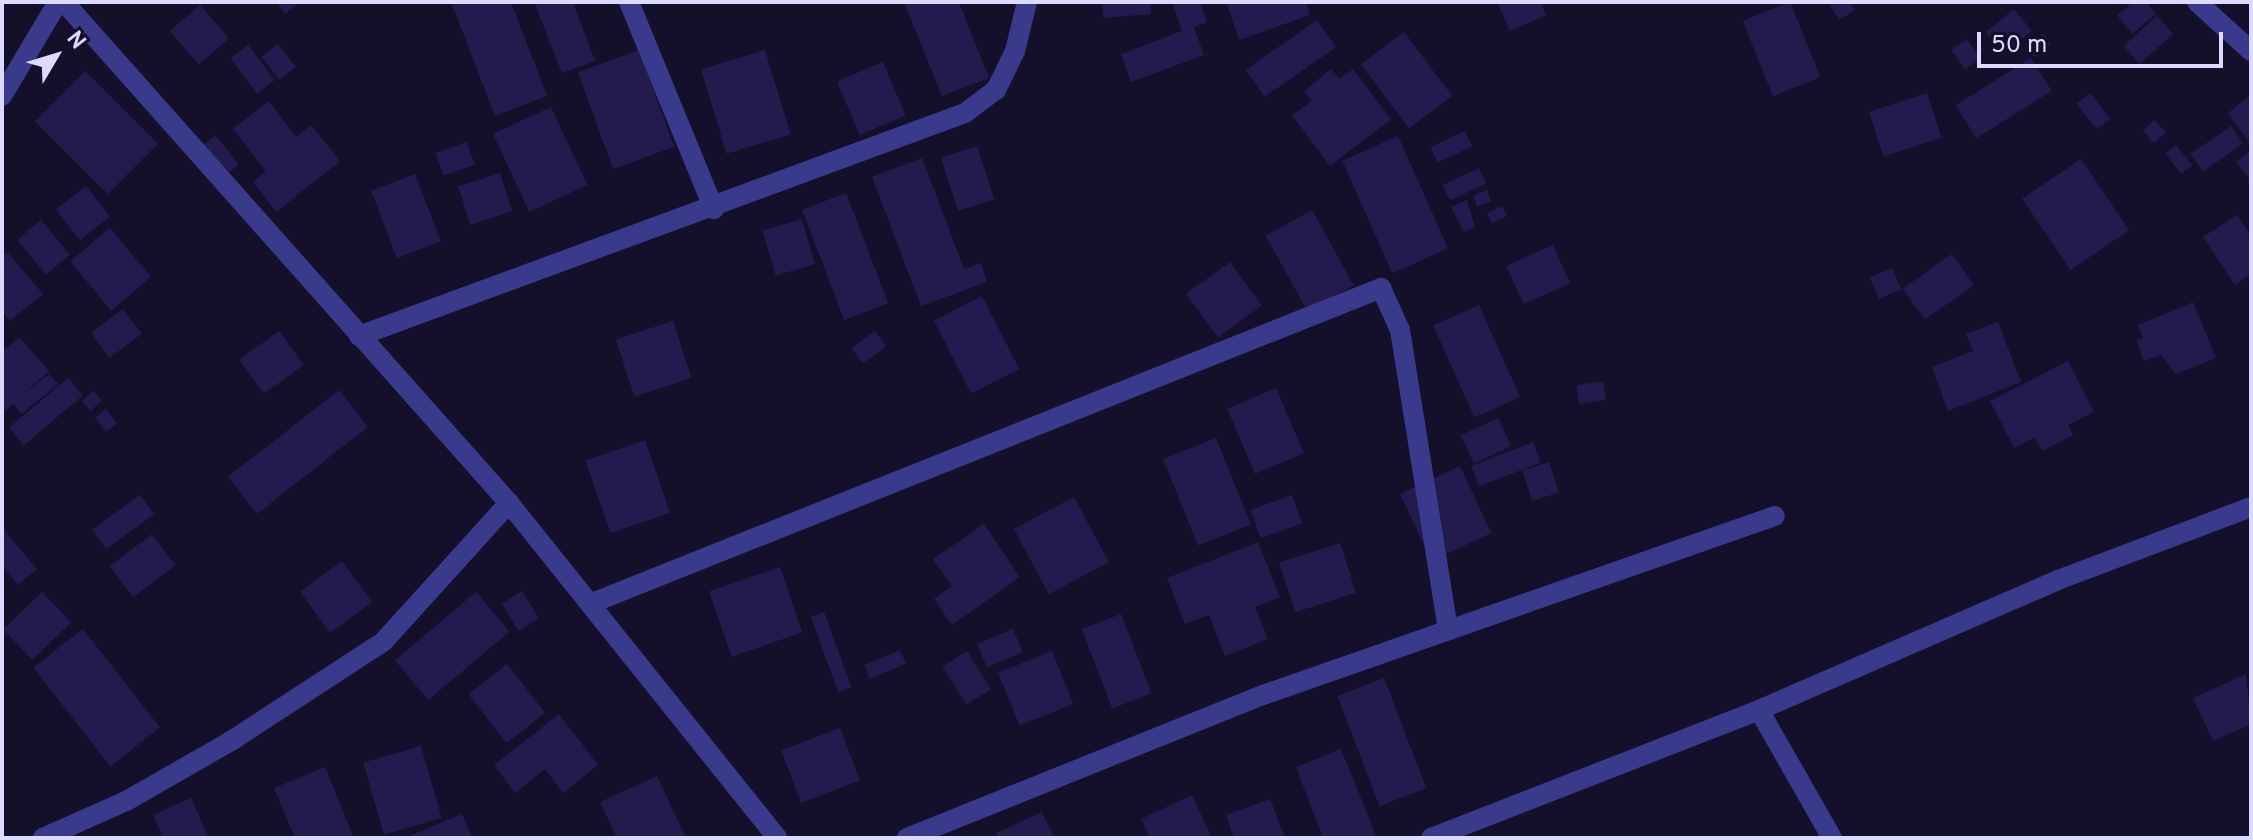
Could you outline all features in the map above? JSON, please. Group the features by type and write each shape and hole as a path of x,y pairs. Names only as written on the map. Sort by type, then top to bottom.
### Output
{"street":[{"path":"2,96 61,2 509,503 777,838"},
{"path":"629,2 714,209"},
{"path":"359,336 714,209 965,113 996,90 1015,51 1027,2"},
{"path":"2197,2 2251,51"},
{"path":"592,603 1381,288 1400,330 1448,629"},
{"path":"43,838 128,800 231,741 383,642 509,503"},
{"path":"1431,838 1759,710 2058,580 2251,507"},
{"path":"907,838 1263,695 1775,516"},
{"path":"1759,710 1832,838"}],"building":[{"path":"276,2 301,2 285,14"},
{"path":"451,2 511,2 547,96 495,116"},
{"path":"534,2 573,2 595,61 562,73"},
{"path":"904,2 959,2 989,78 942,96"},
{"path":"1102,2 1150,2 1151,14 1103,18"},
{"path":"1172,2 1200,2 1207,22 1194,27 1204,55 1131,82 1121,54 1182,31"},
{"path":"1226,2 1306,2 1310,15 1239,40"},
{"path":"1497,2 1541,2 1546,15 1510,31"},
{"path":"1790,2 1820,77 1773,96 1743,21"},
{"path":"1828,2 1850,2 1855,10 1839,20"},
{"path":"2133,2 2146,2 2156,14 2132,34 2117,15"},
{"path":"200,5 229,38 199,64 170,31"},
{"path":"2014,9 2032,31 2004,53 1986,32"},
{"path":"2157,16 2173,34 2140,64 2124,46"},
{"path":"1317,20 1336,47 1265,97 1246,70"},
{"path":"1404,32 1452,96 1409,128 1361,64"},
{"path":"2043,34 2051,44 2035,57 2027,47"},
{"path":"1967,39 1981,59 1965,70 1951,50"},
{"path":"278,44 296,67 279,80 261,57"},
{"path":"248,45 274,80 257,93 230,58"},
{"path":"639,50 674,147 613,169 578,72"},
{"path":"765,50 791,134 727,154 701,70"},
{"path":"2031,58 2052,91 1976,138 1956,105"},
{"path":"883,62 906,115 860,135 837,82"},
{"path":"1331,69 1340,79 1353,69 1391,119 1330,166 1292,115 1312,101 1304,91"},
{"path":"85,71 158,144 108,194 35,121"},
{"path":"1927,93 1942,138 1884,157 1869,112"},
{"path":"2090,93 2110,119 2097,129 2077,103"},
{"path":"2251,95 2251,136 2247,139 2228,113"},
{"path":"269,101 296,137 311,125 340,161 276,212 253,182 266,171 233,129"},
{"path":"551,107 587,185 529,212 493,134"},
{"path":"2155,120 2166,133 2154,143 2143,130"},
{"path":"2231,126 2243,143 2203,171 2191,154"},
{"path":"1465,131 1472,146 1438,162 1431,147"},
{"path":"215,135 239,165 227,174 203,144"},
{"path":"1398,136 1448,248 1392,273 1342,161"},
{"path":"467,142 475,165 444,175 436,153"},
{"path":"2176,145 2192,165 2181,174 2165,154"},
{"path":"977,146 994,199 958,211 941,158"},
{"path":"2251,150 2251,181 2236,162"},
{"path":"922,158 964,269 981,263 987,282 921,306 872,177"},
{"path":"2081,159 2129,230 2070,270 2022,199"},
{"path":"1479,168 1486,183 1450,200 1443,185"},
{"path":"500,173 512,211 471,225 458,187"},
{"path":"415,174 441,241 397,258 371,191"},
{"path":"86,186 110,217 80,240 56,209"},
{"path":"1487,190 1491,201 1477,206 1473,195"},
{"path":"846,193 888,303 844,320 802,210"},
{"path":"1467,200 1475,227 1464,232 1451,207"},
{"path":"1502,206 1507,216 1492,224 1487,214"},
{"path":"1312,210 1354,285 1307,311 1266,236"},
{"path":"2237,215 2251,236 2251,281 2248,276 2235,285 2203,237"},
{"path":"802,219 815,264 776,275 763,230"},
{"path":"41,220 70,254 46,274 17,240"},
{"path":"110,228 151,277 111,310 70,261"},
{"path":"1553,245 1570,283 1523,304 1506,266"},
{"path":"7,252 43,294 10,321 2,311 2,257"},
{"path":"1952,254 1974,285 1925,320 1903,288"},
{"path":"1230,262 1262,306 1218,337 1186,294"},
{"path":"1892,268 1901,289 1879,299 1870,277"},
{"path":"982,296 1019,369 971,394 934,321"},
{"path":"2193,302 2216,358 2176,374 2161,355 2144,361 2136,340 2143,338 2138,325"},
{"path":"1479,305 1520,397 1474,418 1433,325"},
{"path":"123,309 142,334 110,358 91,333"},
{"path":"673,321 692,378 634,397 616,340"},
{"path":"1998,322 2021,382 1948,411 1932,367 1973,351 1966,334"},
{"path":"279,331 304,365 264,394 239,360"},
{"path":"875,331 886,346 863,363 852,348"},
{"path":"19,337 49,371 21,396 49,374 58,384 21,414 13,403 6,410 2,406 2,352"},
{"path":"2068,361 2094,412 2068,425 2073,435 2042,451 2035,437 2014,448 1990,401"},
{"path":"68,378 83,396 24,445 9,427"},
{"path":"1603,381 1606,400 1579,404 1576,385"},
{"path":"1276,388 1304,453 1255,474 1227,409"},
{"path":"339,390 368,427 257,514 228,477"},
{"path":"93,391 102,401 91,411 82,401"},
{"path":"106,409 117,423 106,432 95,418"},
{"path":"1498,418 1511,446 1474,463 1461,435"},
{"path":"1216,438 1251,524 1198,546 1163,459"},
{"path":"645,440 670,513 611,533 585,461"},
{"path":"1533,442 1541,463 1479,486 1471,466"},
{"path":"1549,462 1559,492 1532,501 1522,471"},
{"path":"1460,466 1491,533 1431,561 1400,494"},
{"path":"140,495 154,514 106,549 92,530"},
{"path":"1292,495 1302,523 1261,538 1251,510"},
{"path":"1074,497 1109,562 1049,594 1014,529"},
{"path":"984,524 1020,577 952,625 934,599 952,586 933,559"},
{"path":"2,528 37,569 18,585 2,566"},
{"path":"152,534 175,565 133,597 110,566"},
{"path":"1258,542 1280,597 1255,607 1268,639 1225,656 1209,615 1185,624 1167,578"},
{"path":"1340,543 1356,592 1295,612 1279,563"},
{"path":"342,561 372,602 330,633 300,592"},
{"path":"780,567 802,632 732,657 709,591"},
{"path":"522,591 539,618 519,631 502,604"},
{"path":"42,592 71,622 32,660 3,630"},
{"path":"476,592 509,632 428,700 395,660"},
{"path":"824,612 851,687 838,692 811,617"},
{"path":"1121,614 1151,693 1112,708 1082,629"},
{"path":"83,629 160,728 110,766 33,668"},
{"path":"1013,629 1023,652 987,667 977,644"},
{"path":"900,650 906,664 870,679 864,665"},
{"path":"967,651 991,689 966,705 942,666"},
{"path":"1052,651 1073,704 1020,726 998,673"},
{"path":"507,664 545,713 507,743 468,694"},
{"path":"2246,674 2251,724 2213,741 2193,698"},
{"path":"1384,678 1426,788 1380,806 1337,696"},
{"path":"559,714 598,765 563,793 545,769 515,793 494,765"},
{"path":"840,728 860,780 801,803 781,751"},
{"path":"421,746 442,818 384,835 363,763"},
{"path":"1341,749 1377,838 1323,838 1296,767"},
{"path":"325,767 354,838 295,838 274,788"},
{"path":"657,776 686,838 617,838 600,802"},
{"path":"1192,795 1212,838 1150,838 1141,819"},
{"path":"191,798 209,838 163,838 153,815"},
{"path":"1270,799 1285,838 1234,838 1226,815"},
{"path":"1042,812 1054,838 998,838 996,833"},
{"path":"462,814 472,838 405,838"}]}
